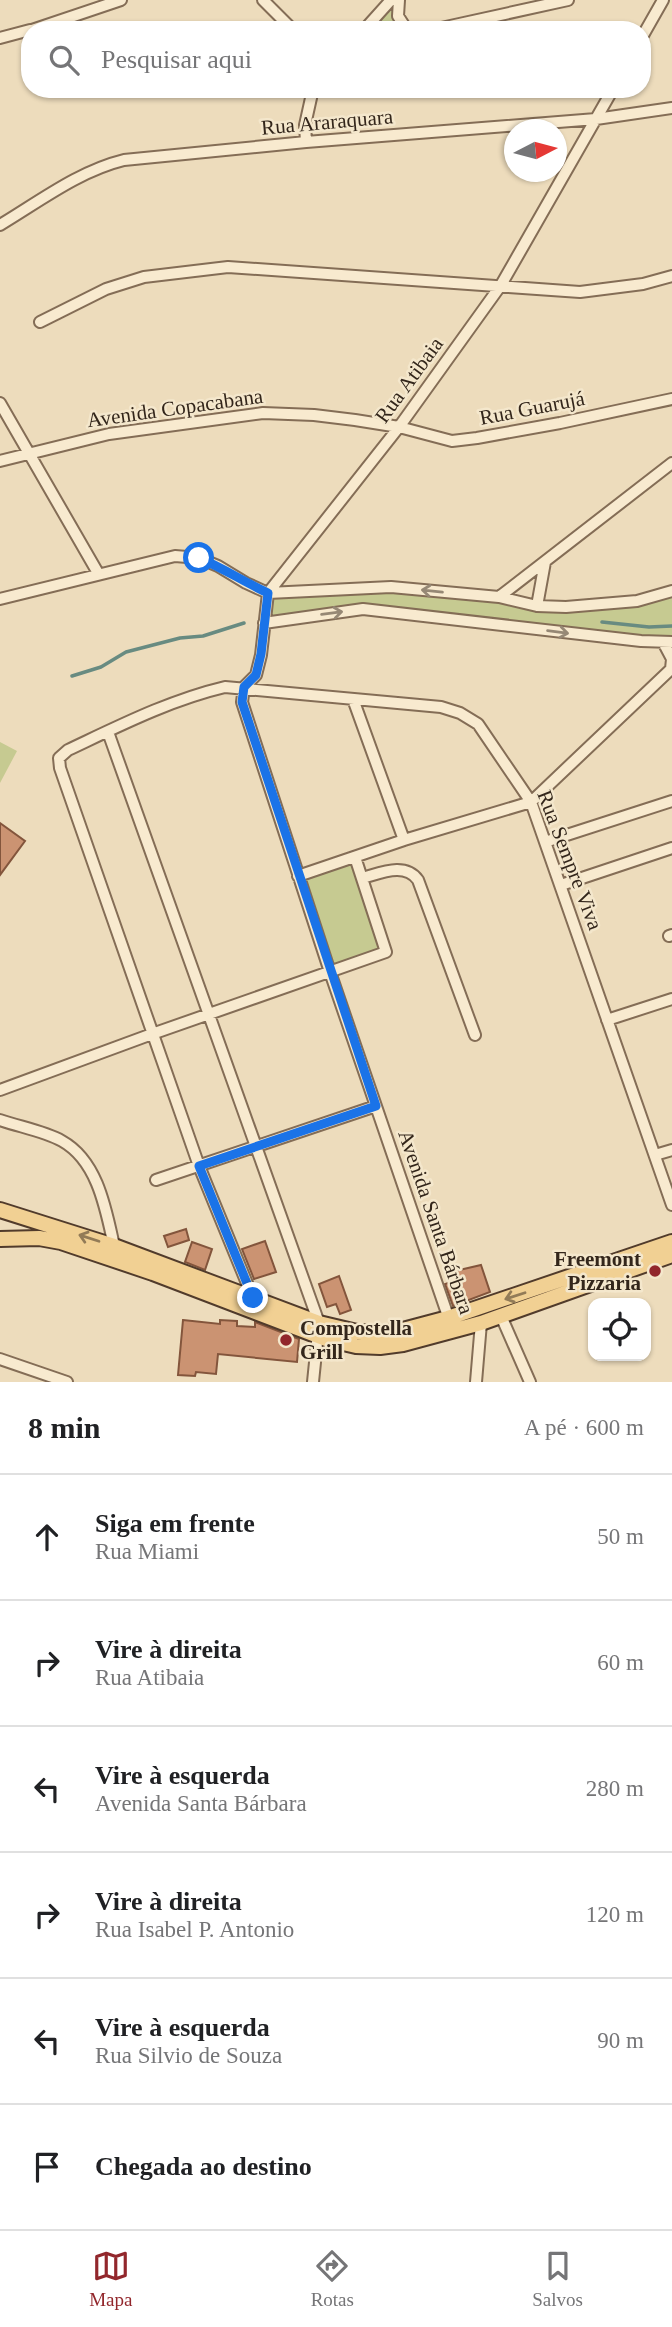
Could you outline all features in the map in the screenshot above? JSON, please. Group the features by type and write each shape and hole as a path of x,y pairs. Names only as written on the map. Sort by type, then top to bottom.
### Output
{"main road":[{"path":"0,1209 114,1246 253,1298 318,1330"},
{"path":"0,1239 39,1238 61,1242 318,1330 379,1333 481,1323 669,1253"},
{"path":"450,1325 669,1253"}],"street":[{"path":"58,21 121,0"},
{"path":"263,0 284,21"},
{"path":"372,21 391,0"},
{"path":"399,0 398,16 401,21"},
{"path":"473,21 568,0"},
{"path":"651,21 663,0"},
{"path":"0,38 21,33"},
{"path":"306,142 305,125 311,98"},
{"name":"Rua Atibaia","path":"268,593 399,428 502,285 608,98"},
{"name":"Rua Araraquara","path":"0,225 84,174 124,160 306,142 597,119 672,108"},
{"path":"40,322 106,289 144,277 228,267 580,292 643,284 672,276"},
{"name":"Rua Guarujá","path":"399,428 452,441 464,440 672,399"},
{"path":"0,402 98,573"},
{"name":"Avenida Copacabana","path":"0,461 109,434 262,413 314,415 399,428"},
{"path":"499,597 672,463"},
{"path":"0,599 175,556 199,558 268,593 391,587 499,597 537,606 588,607 637,601 672,591"},
{"path":"537,606 545,562"},
{"path":"244,687 256,675 268,593"},
{"path":"264,623 363,609 668,642 672,659 671,669 531,802 404,839 298,876"},
{"name":"Rua Sempre Viva","path":"253,1298 199,1166 60,768 59,758 68,750 198,693 225,687 441,707 460,713 478,724 531,802 672,1205"},
{"name":"Avenida Santa Bárbara","path":"244,687 242,702 298,876 450,1325"},
{"path":"353,699 404,839"},
{"path":"108,732 256,1147 318,1330 313,1382"},
{"path":"545,842 672,802"},
{"path":"561,885 672,848"},
{"path":"0,1090 386,952 355,857"},
{"path":"362,878 402,869 412,872 418,880 475,1035"},
{"path":"607,1020 672,999"},
{"path":"156,1180 376,1106"},
{"path":"0,1121 61,1140 74,1150 94,1177 107,1214 114,1246"},
{"path":"655,1155 672,1150"},
{"path":"501,1315 530,1382"},
{"path":"476,1382 481,1323"},
{"path":"0,1359 68,1382"}],"green space":[{"path":"392,0 402,21 373,21"},
{"path":"391,587 566,607 672,591 672,642 363,609 264,623 268,593"},
{"path":"0,742 17,751 0,783"},
{"path":"355,857 386,952 330,972 298,876"}],"building":[{"path":"0,823 25,841 0,875"},
{"path":"186,1229 189,1240 168,1247 164,1236"},
{"path":"265,1241 276,1272 254,1279 242,1249"},
{"path":"192,1242 212,1249 205,1270 185,1262"},
{"path":"481,1265 490,1292 453,1306 445,1284 457,1280 455,1271"},
{"path":"339,1276 351,1310 340,1314 336,1304 327,1307 319,1284"},
{"path":"183,1320 220,1324 220,1320 237,1321 237,1326 255,1327 255,1322 299,1339 297,1362 218,1354 216,1374 196,1372 195,1376 178,1375"}],"waterway":[{"path":"602,622 649,627 672,626"},
{"path":"72,676 101,667 126,652 180,638 203,636 244,623"}],"place":[{"name":"Freemont Pizzaria","path":"655,1271"},
{"name":"Compostella Grill","path":"286,1340"}],"route":[{"path":"199,558 268,593 256,675 244,687 242,702 376,1106 199,1166 253,1298"}]}
